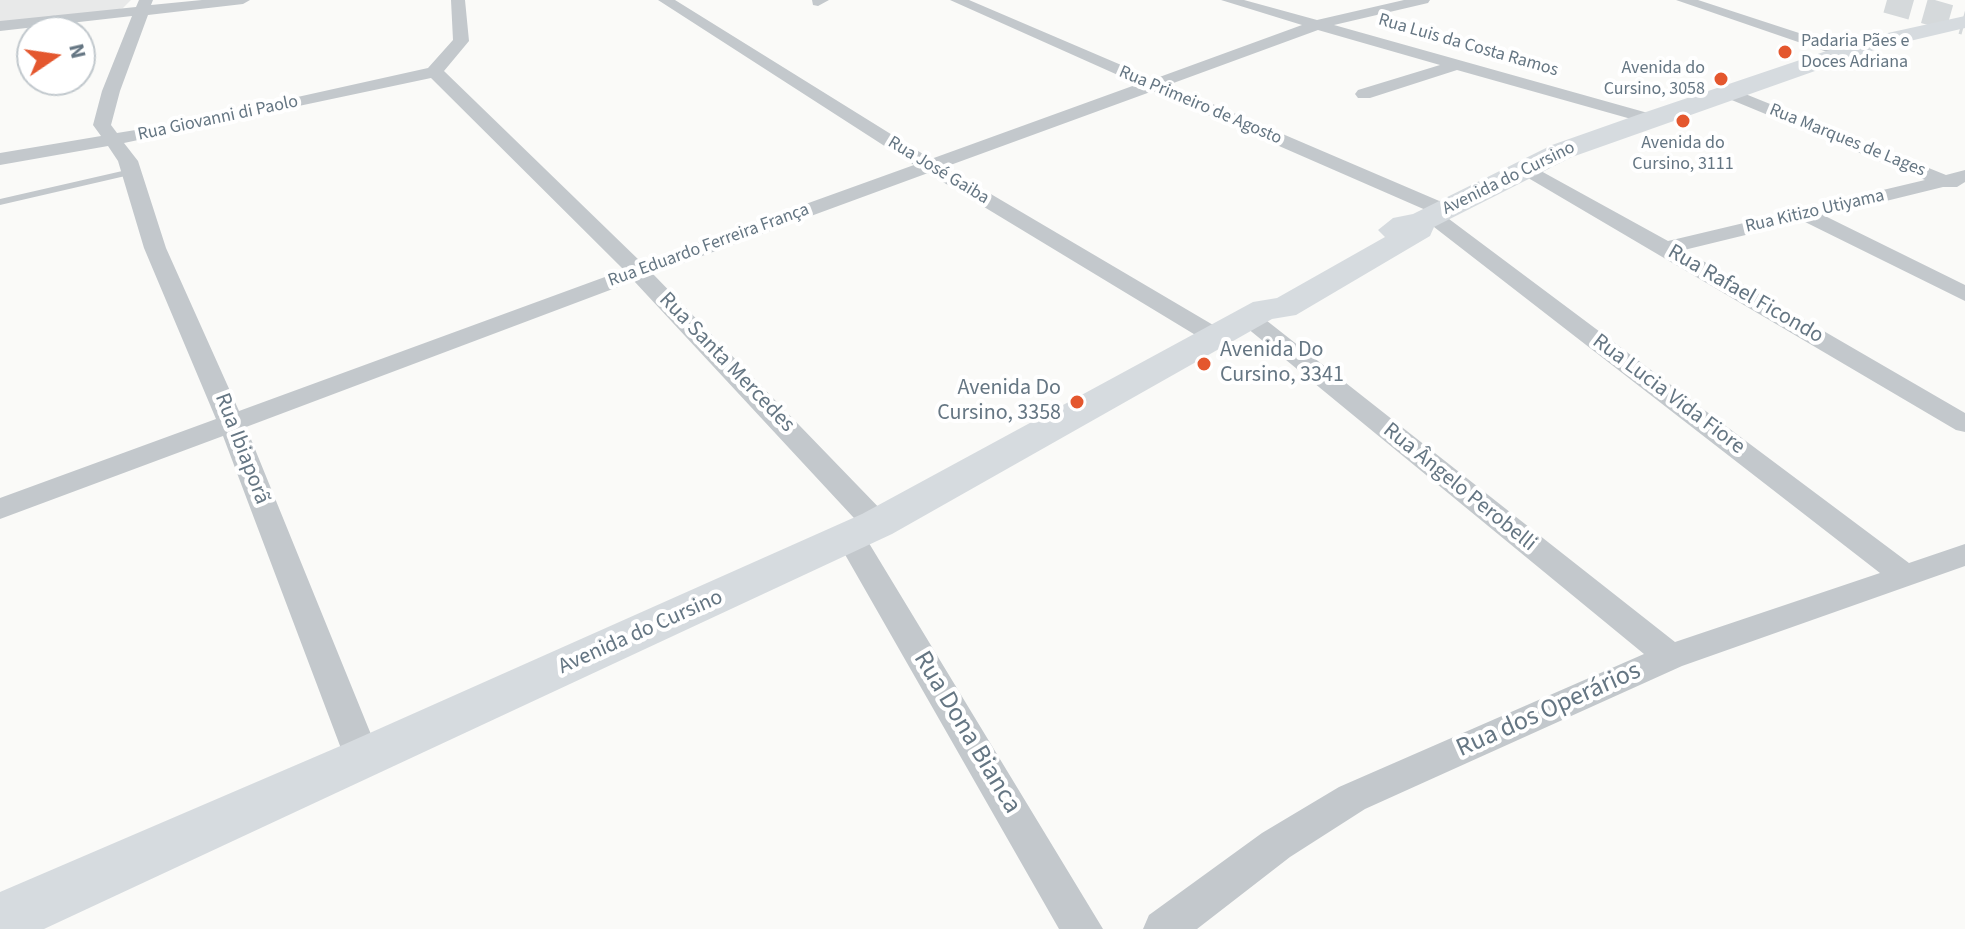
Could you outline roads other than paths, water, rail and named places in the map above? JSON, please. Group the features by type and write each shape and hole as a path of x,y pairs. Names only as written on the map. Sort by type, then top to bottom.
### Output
{"main road":[{"name":"Avenida do Cursino","path":"0,920 363,759 864,530 1257,314 1284,308 1419,230 1432,217 1562,151 1842,52 1965,22"}],"street":[{"path":"0,26 144,6 243,0"},
{"path":"434,72 461,41 458,0"},
{"name":"Rua José Gaiba","path":"665,0 929,166 1216,337"},
{"name":"Rua Primeiro de Agosto","path":"957,0 1151,85 1432,217"},
{"name":"Rua Luis da Costa Ramos","path":"1228,0 1649,119"},
{"name":"Rua Eduardo Ferreira França","path":"0,509 638,272 1320,24 1423,0"},
{"path":"1683,0 1842,52"},
{"name":"Rua Ibiaporã","path":"144,6 102,117 105,133 128,161 155,248 207,362 363,759"},
{"path":"1364,94 1459,64"},
{"name":"Rua Giovanni di Paolo","path":"0,159 114,141 434,72"},
{"name":"Rua Santa Mercedes","path":"434,72 448,82 638,272 864,530"},
{"name":"Rua Marques de Lages","path":"1728,92 1959,182"},
{"name":"Rua Rafael Ficondo","path":"1523,169 1665,248 1965,424"},
{"name":"Rua Kitizo Utiyama","path":"1665,248 1805,214 1959,182"},
{"path":"1805,214 1965,294"},
{"name":"Rua Lucia Vida Fiore","path":"1432,217 1903,574"},
{"name":"Rua Ângelo Perobelli","path":"1257,314 1670,657"},
{"name":"Rua Dona Bianca","path":"864,530 1082,929"},
{"name":"Rua dos Operários","path":"1164,929 1276,845 1352,798 1670,657 1965,555"}],"lane":[{"path":"0,202 131,172"}],"tunnel":[{"path":"1887,0 1965,22"}],"place":[{"name":"Padaria Pães e Doces Adriana","path":"1785,52"},
{"name":"Avenida do Cursino, 3058","path":"1721,79"},
{"name":"Avenida do Cursino, 3111","path":"1683,121"},
{"name":"Avenida Do Cursino, 3341","path":"1204,364"},
{"name":"Avenida Do Cursino, 3358","path":"1077,402"}]}
